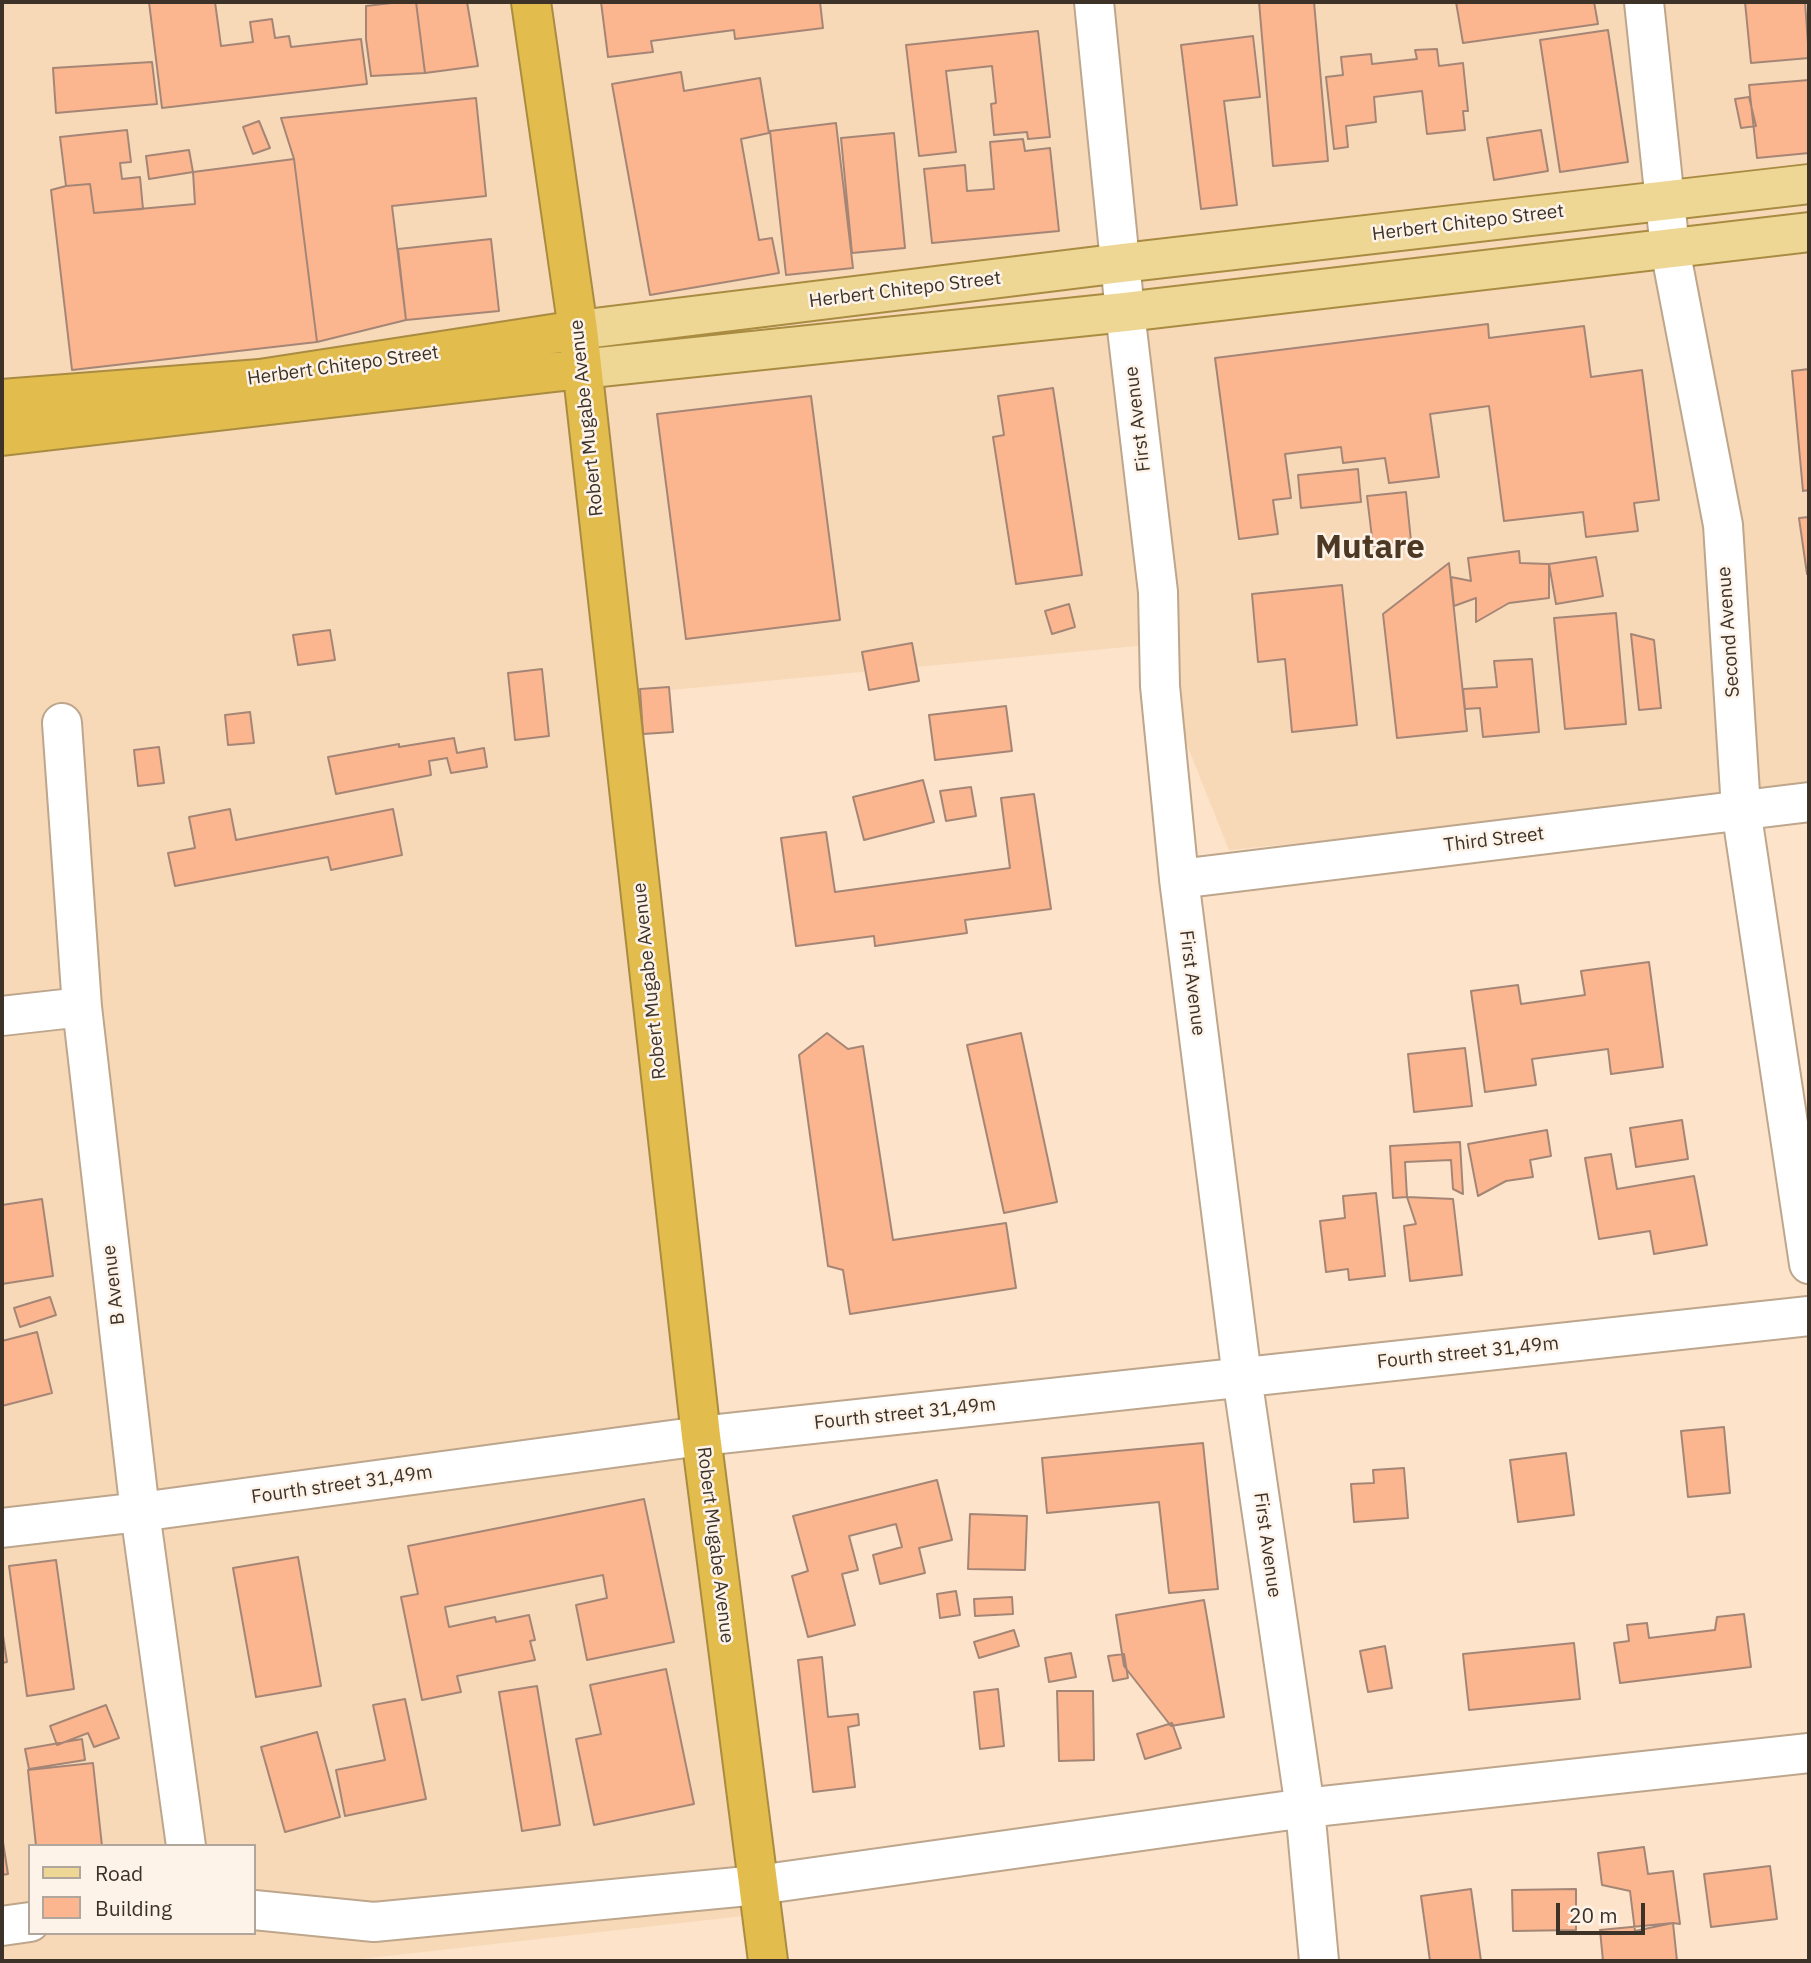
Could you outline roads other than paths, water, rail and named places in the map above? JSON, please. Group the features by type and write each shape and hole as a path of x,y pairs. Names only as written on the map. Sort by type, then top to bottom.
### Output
{"highway":[{"name":"Robert Mugabe Avenue","path":"531,2 578,330 702,1436 768,1961"},
{"name":"Herbert Chitepo Street","path":"2,398 260,379 578,330"},
{"name":"Herbert Chitepo Street","path":"2,436 581,369"}],"main road":[{"name":"Herbert Chitepo Street","path":"578,330 1122,263 1809,184"},
{"name":"Herbert Chitepo Street","path":"581,369 1125,312 1809,232"}],"street":[{"name":"First Avenue","path":"1094,2 1125,312 1158,592 1160,686 1179,879 1242,1377 1305,1808 1319,1961"},
{"name":"Second Avenue","path":"1644,2 1670,249 1723,525 1741,809 1809,1264"},
{"name":"B Avenue","path":"62,723 82,1007 140,1512 186,1844"},
{"name":"Third Street","path":"1179,879 1809,802"},
{"path":"2,1016 82,1007"},
{"name":"Fourth street 31,49m","path":"2,1528 140,1512 702,1436 1809,1316"},
{"path":"256,1910 374,1922 758,1885 1305,1808 1809,1753"},
{"path":"2,1926 28,1922"}],"district":[{"name":"Mutare","path":"1370,548"}]}
